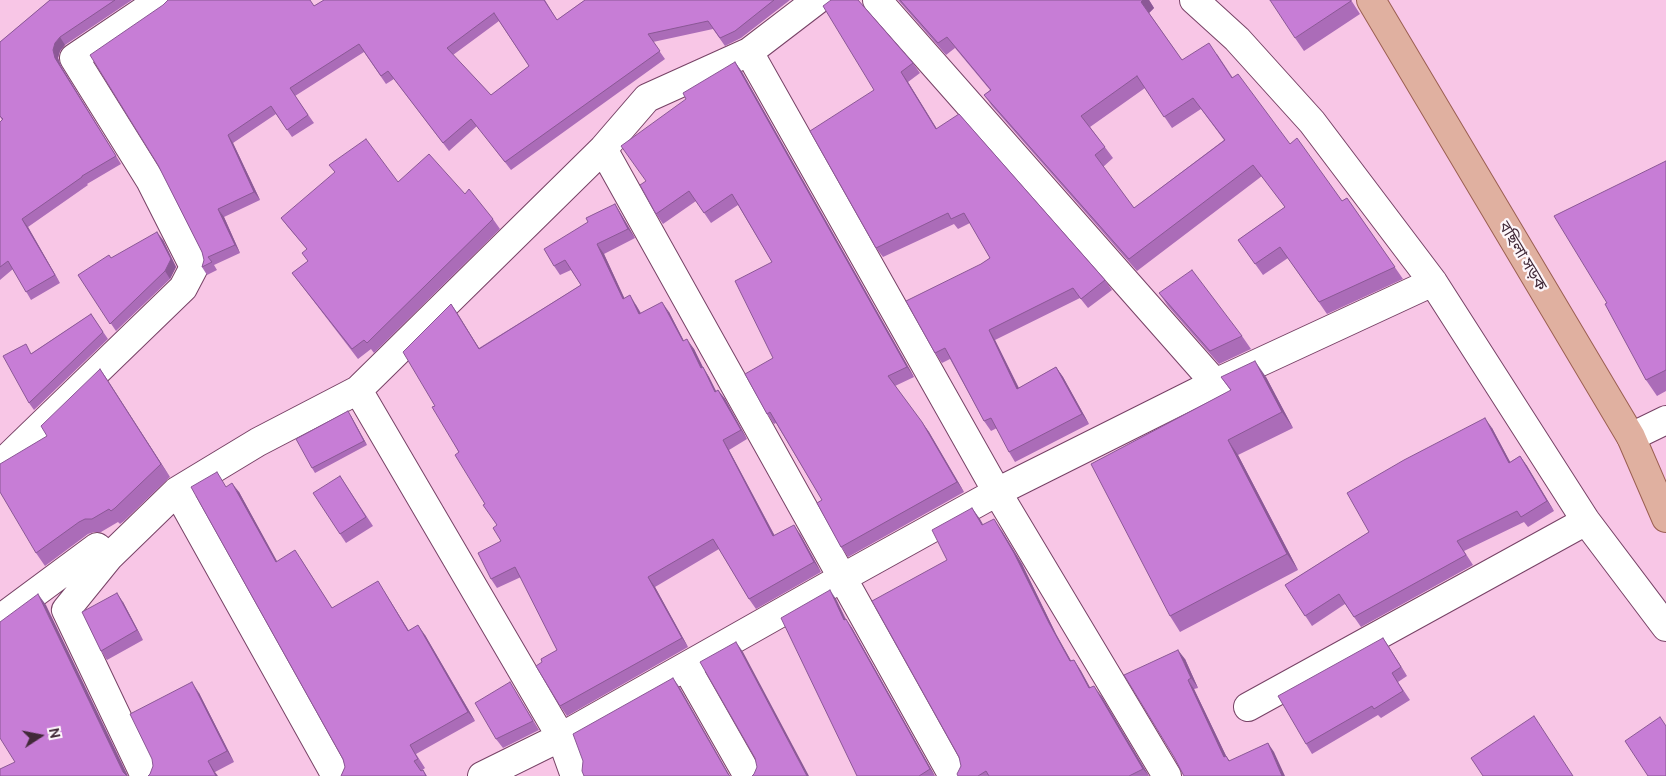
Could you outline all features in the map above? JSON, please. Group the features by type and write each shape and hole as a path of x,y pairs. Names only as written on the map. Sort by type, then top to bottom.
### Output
{"main road":[{"name":"বছিলা সড়ক","path":"1371,0 1631,437 1666,518"}],"street":[{"path":"0,465 183,288 194,267 150,180 74,58 160,0"},
{"path":"145,776 66,610 109,557 177,491 258,442 358,390 603,149 647,98 749,52 817,0"},
{"path":"877,0 1215,383"},
{"path":"1194,0 1237,39 1312,122 1433,282 1586,521 1666,627"},
{"path":"749,52 997,492 1167,776"},
{"path":"603,149 953,776"},
{"path":"482,776 560,737 997,492 1215,383 1433,282"},
{"path":"358,390 560,737 575,776"},
{"path":"1631,437 1666,420"},
{"path":"177,491 336,776"},
{"path":"1248,708 1586,521"},
{"path":"0,618 97,547 109,557"},
{"path":"686,667 748,776"}],"building":[{"path":"50,0 115,0 60,37 55,43 53,50 55,58 116,156 82,176 22,219 55,275 26,292 8,261 0,267 0,122 3,119 0,116 0,42"},
{"path":"168,0 310,0 314,6 324,0 544,0 557,20 585,0 774,0 735,31 720,38 708,21 648,34 660,51 505,162 471,119 443,143 388,71 381,76 359,44 290,88 308,115 287,130 271,106 228,135 254,192 218,209 235,245 208,257 212,262 202,267 204,260 202,252 158,165 90,55","holes":["494,13 529,66 491,95 447,48"]},
{"path":"831,0 858,0 913,63 901,72 936,129 959,114 1105,280 1081,299 1073,288 989,330 1017,389 1056,367 1082,414 1009,452 991,418 984,421 945,348 935,353 906,301 990,258 964,213 951,219 948,213 876,248 810,131 874,90 823,6"},
{"path":"900,0 1143,0 1141,2 1182,60 1209,43 1232,78 1238,74 1290,144 1297,138 1342,201 1347,198 1395,267 1319,302 1280,247 1255,264 1238,240 1285,207 1253,165 1129,259 984,95 991,90 947,37 938,43","holes":["1137,76 1164,117 1193,98 1225,140 1134,208 1095,155 1105,147 1081,116"]},
{"path":"1270,0 1351,0 1351,1 1295,38"},
{"path":"735,62 907,367 888,376 922,422 957,482 841,547 817,503 822,500 770,412 767,414 745,374 773,358 735,281 772,262 732,194 704,213 689,191 656,214 640,185 646,181 621,146 686,99 683,93"},
{"path":"366,139 398,182 429,154 465,194 469,189 493,219 367,343 364,340 352,349 292,273 308,261 302,253 307,249 281,218 335,172 329,165"},
{"path":"1666,161 1666,370 1646,380 1605,304 1607,303 1554,216"},
{"path":"615,204 628,229 597,244 623,299 630,295 639,314 662,302 683,341 687,339 715,392 718,390 741,430 723,440 773,536 794,525 814,562 749,599 713,539 648,577 682,638 560,706 536,666 542,662 541,659 557,650 515,567 491,579 478,553 501,541 493,528 497,525 483,505 485,504 455,455 459,452 432,407 435,406 403,352 451,304 479,349 581,285 565,260 554,266 544,249 588,222 586,218"},
{"path":"157,232 171,259 165,271 110,324 78,275 109,255 111,258"},
{"path":"1192,270 1242,336 1210,351 1159,293"},
{"path":"91,314 103,332 29,403 3,356 26,344 31,354"},
{"path":"1255,361 1282,412 1228,440 1287,554 1170,616 1091,464 1231,390 1221,377"},
{"path":"100,369 161,464 111,511 109,509 92,519 85,519 79,522 36,553 0,492 0,464 47,436 41,426"},
{"path":"348,411 364,441 312,468 296,439"},
{"path":"1485,418 1509,463 1520,456 1547,501 1521,517 1517,511 1457,541 1466,555 1354,617 1339,594 1305,616 1285,585 1369,532 1347,493 1404,460"},
{"path":"217,472 226,487 232,483 276,562 295,550 332,608 378,581 408,631 418,625 468,712 410,745 418,759 414,761 426,776 341,776 345,767 343,759 191,487"},
{"path":"340,476 366,517 340,534 313,493"},
{"path":"972,508 982,525 994,519 1014,553 1070,661 1074,660 1089,688 1094,686 1143,769 1129,776 989,776 986,771 978,776 958,776 957,774 961,766 959,757 872,601 947,560 932,530"},
{"path":"830,590 844,620 846,619 930,769 919,776 857,776 781,618"},
{"path":"117,593 137,630 101,651 82,612"},
{"path":"38,594 123,772 127,776 0,776 0,769 15,762 0,738 0,622"},
{"path":"1383,638 1401,667 1392,673 1403,691 1374,709 1372,706 1306,744 1278,696"},
{"path":"736,642 807,776 752,776 757,767 755,758 700,662"},
{"path":"1178,650 1191,678 1188,680 1224,757 1226,756 1229,761 1268,743 1282,776 1184,776 1124,675"},
{"path":"673,678 730,776 584,776 582,771 583,761 573,734"},
{"path":"192,682 227,751 208,761 216,776 148,776 153,766 152,759 130,714"},
{"path":"510,682 533,721 496,739 475,703"},
{"path":"1534,716 1573,776 1483,776 1471,758"},
{"path":"1660,717 1666,726 1666,776 1648,776 1625,741"}]}
